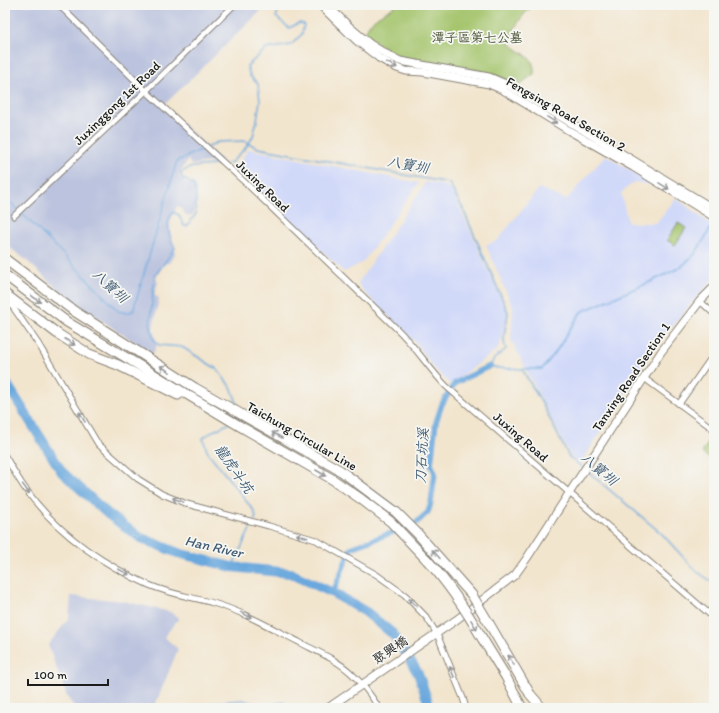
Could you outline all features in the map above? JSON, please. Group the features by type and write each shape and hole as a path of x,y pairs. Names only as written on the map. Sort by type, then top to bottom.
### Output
{"highway":[{"name":"Taichung Circular Line","path":"5,259 74,311 195,388 341,471 396,512 417,533 472,595 530,694"},
{"name":"Taichung Circular Line","path":"5,275 67,322 238,425 332,479 391,522 453,591 511,687"},
{"path":"5,295 58,334 89,354 118,365 238,425"},
{"path":"511,687 516,708"},
{"path":"511,687 522,708"},
{"path":"530,694 537,708"},
{"path":"530,694 542,708"}],"street":[{"name":"Juxing Road","path":"60,5 146,91 251,188 398,329 413,345 430,369 447,387 714,618"},
{"name":"Juxinggong 1st Road","path":"14,216 234,5"},
{"name":"Fengsing Road Section 2","path":"320,5 356,41 378,58 406,71 423,72 489,84 503,90 714,217"},
{"name":"Fengsing Road Section 2","path":"327,5 352,29 386,54 400,61 489,77 508,85 714,209"},
{"name":"Tanxing Road Section 1","path":"428,639 437,634 515,575 677,330 700,301 714,287"},
{"path":"5,295 39,345 98,444 138,479 162,494 187,504 316,540 377,575 405,595 427,618 437,634 466,708"},
{"path":"700,301 714,314"},
{"path":"678,404 714,354"},
{"path":"644,378 712,428 714,425"},
{"path":"5,456 38,505 80,546 107,563 151,585 242,612 335,661 364,682 379,708"},
{"name":"聚興橋","path":"328,708 428,639"}],"shaded area":[{"path":"5,5 267,5 165,104 167,109 222,161 218,166 208,162 191,165 188,159 181,171 182,172 179,177 186,183 193,185 197,196 193,215 187,216 179,206 177,206 170,222 171,239 174,245 175,254 169,263 162,264 156,278 158,283 154,295 159,298 153,328 155,338 158,342 153,354 84,309 5,244"},
{"path":"248,149 419,183 363,262 344,272 236,169"},
{"path":"606,155 653,185 634,182 621,193 628,223 656,223 676,198 714,227 714,278 659,341 580,464 571,456 511,340 513,308 486,245 497,241 539,188 566,200"},
{"path":"426,182 446,186 452,191 507,312 501,342 497,350 450,384 433,367 417,344 364,292 358,283"},
{"path":"71,596 123,601 171,612 179,618 164,637 178,649 154,708 75,708 67,697 48,645 69,618"}],"green space":[{"name":"潭子區第七公墓","path":"395,5 534,5 519,21 509,40 515,48 532,61 534,74 520,84 486,72 401,57 365,34 372,21"},
{"path":"678,223 686,228 675,245 667,240"},
{"path":"714,433 714,461 702,453"}],"waterway":[{"name":"龍虎斗坑","path":"228,163 231,163 247,146 253,136 257,120 260,101 258,84 250,76 247,66 266,49 291,45 302,34 304,24 299,23 289,28 276,17 279,9 297,5"},
{"name":"八寶圳","path":"208,147 218,142 244,141 258,148 449,183 462,207 508,312 504,336 506,349 494,359 490,366 497,368 522,369 543,405 569,457 582,467"},
{"name":"八寶圳","path":"5,197 118,311 126,313 133,311 177,161 205,148"},
{"name":"龍虎斗坑","path":"224,164 190,168 181,173 182,178 194,185 196,193 196,214 187,226 184,226 179,215 173,212 170,216 168,230 175,248 155,276 150,324 154,340 159,345 182,347 217,369 232,389 239,409"},
{"name":"刀石坑溪","path":"523,369 542,369 555,353 581,312 681,267 695,254 714,223"},
{"name":"刀石坑溪","path":"333,593 351,548 415,524 428,512 431,503 435,473 431,464 436,422 442,404 455,383 490,366"},
{"name":"Han River","path":"5,381 62,472 109,515 141,538 178,553 232,567 290,573 333,593 366,612 393,634 418,673 430,708"},
{"name":"龍虎斗坑","path":"228,424 213,431 203,438 207,451 254,511 256,517 255,520"},
{"name":"八寶圳","path":"587,471 661,533 696,571 714,583"},
{"name":"龍虎斗坑","path":"232,567 253,523"},
{"path":"190,708 221,702 243,700 261,706 285,702 288,708"}]}
